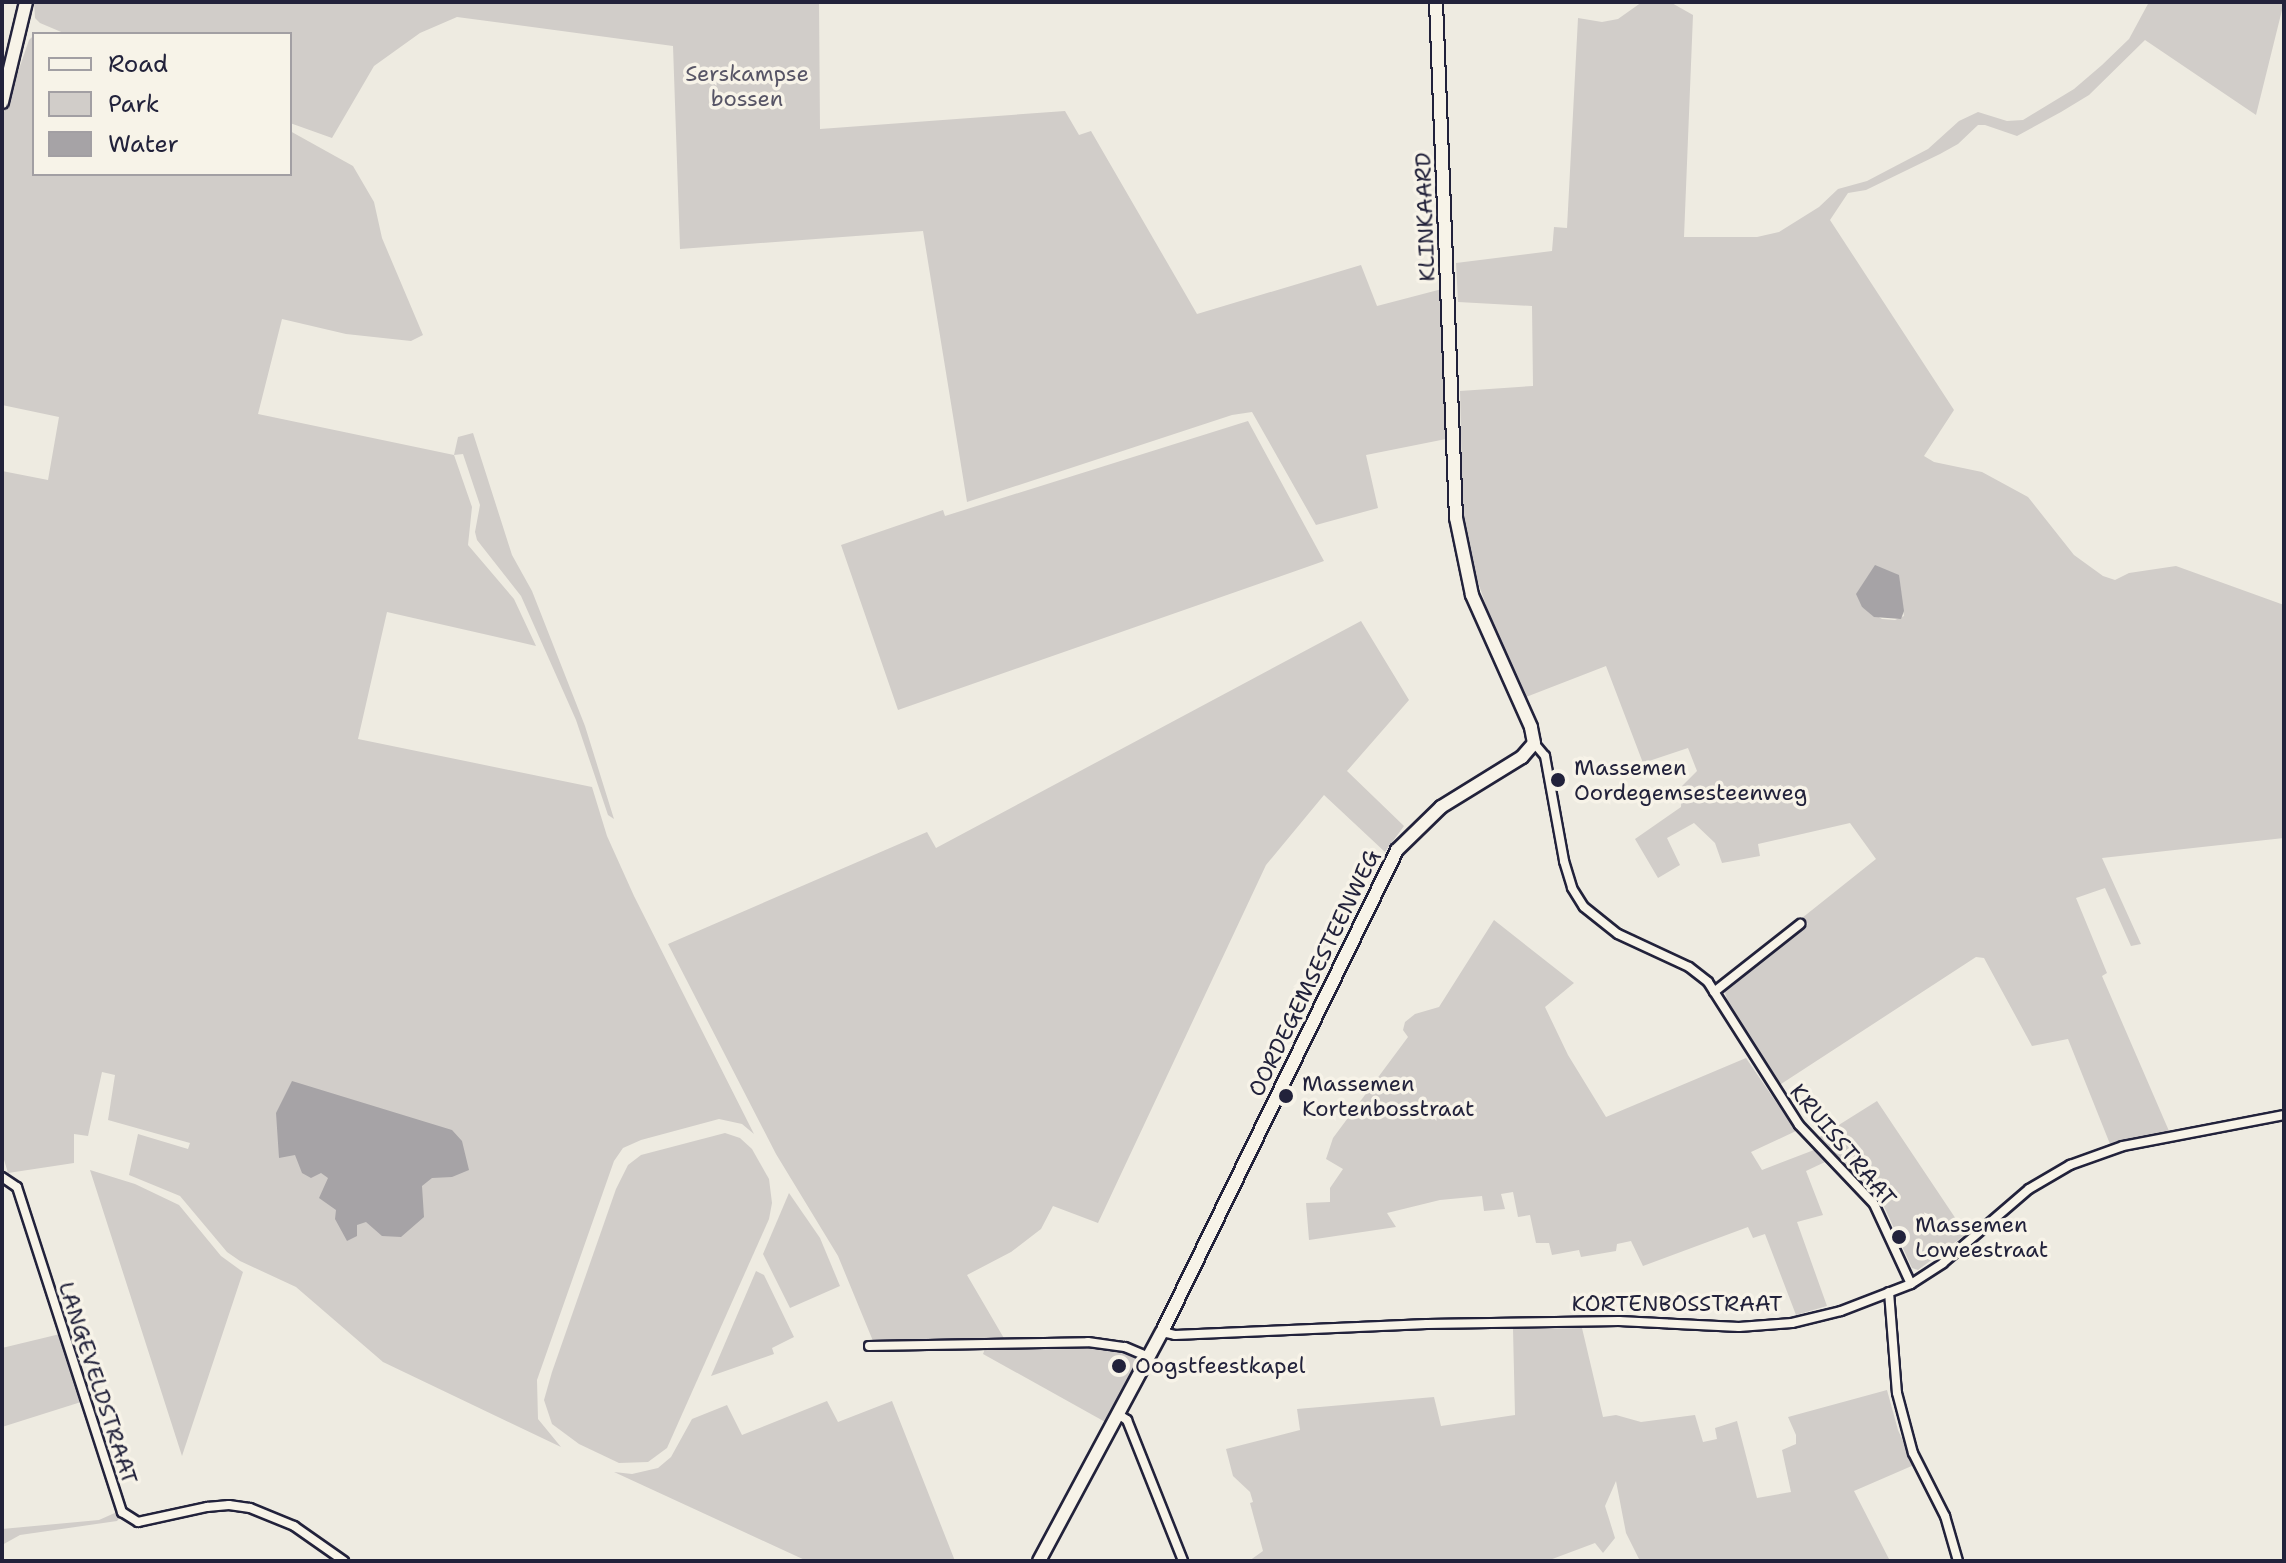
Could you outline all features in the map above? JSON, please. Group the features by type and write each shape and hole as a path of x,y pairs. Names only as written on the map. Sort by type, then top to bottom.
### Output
{"street":[{"path":"2,102 26,2"},
{"name":"KLINKAARD","path":"1436,2 1456,518 1462,560 1472,595 1531,727 1534,743"},
{"name":"KRUISSTRAAT","path":"1534,743 1547,763 1564,861 1572,888 1584,907 1618,934 1689,967 1714,992 1799,1125 1874,1204 1911,1284"},
{"name":"OORDEGEMSESTEENWEG","path":"1039,1561 1162,1332 1397,850 1441,807 1522,757 1534,743"},
{"path":"1714,992 1800,924"},
{"name":"KORTENBOSSTRAAT","path":"1162,1332 1175,1335 1427,1324 1619,1321 1739,1327 1792,1323 1841,1311 1911,1284 1943,1263 2029,1189 2070,1165 2123,1146 2284,1115"},
{"name":"LANGEVELDSTRAAT","path":"2,1177 17,1187 122,1512 138,1522 207,1507 229,1505 250,1508 294,1526 344,1561"},
{"path":"1889,1292 1897,1393 1913,1453 1945,1516 1958,1561"},
{"path":"869,1346 1106,1343 1148,1357"},
{"path":"1118,1414 1127,1420 1183,1561"}],"green space":[{"name":"Serskampse bossen","path":"34,2 819,2 820,129 1065,111 1079,135 1091,131 1197,314 1361,265 1377,306 1442,289 1446,439 1366,455 1378,508 1316,525 1252,412 1232,415 967,502 923,231 680,249 673,46 457,17 420,33 374,66 332,138 292,124 292,32 61,32 35,18"},
{"path":"1642,2 1670,2 1693,15 1684,237 1757,237 1779,232 1819,207 1838,189 1867,181 1928,149 1959,121 1978,112 2007,121 2023,120 2074,89 2102,65 2129,39 2149,2 2284,2 2256,115 2145,40 2089,95 2061,112 2017,136 1978,125 1958,144 1940,154 1866,190 1848,193 1830,220 1954,410 1924,456 1934,462 1982,472 2028,497 2074,555 2103,576 2115,580 2129,573 2176,566 2284,605 2284,838 2102,858 2141,944 2131,946 2105,888 2076,898 2107,973 2102,976 2169,1131 2110,1144 2068,1039 2032,1046 1984,958 1976,957 1778,1086 1724,990 1808,924 1802,918 1876,859 1850,823 1758,844 1760,856 1722,863 1715,843 1694,823 1667,838 1680,865 1658,878 1635,839 1681,807 1682,786 1697,771 1688,748 1643,763 1606,666 1526,697 1494,629 1468,553 1463,518 1460,391 1533,386 1532,306 1458,302 1456,263 1552,251 1554,227 1567,228 1578,18 1602,22 1618,19","holes":["1899,584 1904,616 1895,620 1882,619 1862,607"]},
{"path":"32,37 32,176 292,176 292,132 353,166 374,202 382,238 423,335 411,341 346,334 282,319 258,414 454,455 472,507 468,545 514,599 536,646 387,612 358,739 592,787 607,836 634,896 754,1134 742,1124 719,1119 641,1140 623,1148 614,1161 537,1380 538,1419 561,1447 383,1362 296,1287 227,1252 180,1196 129,1175 138,1134 188,1149 190,1143 108,1120 115,1075 102,1072 88,1136 74,1134 74,1163 8,1173 2,1153 2,471 48,480 59,417 2,405 2,118"},
{"path":"1248,421 1324,561 898,710 841,545 943,510 945,516"},
{"path":"473,433 512,555 532,591 585,726 614,819 608,815 576,720 521,596 477,540 475,532 480,505 463,454 454,455 458,437"},
{"path":"1361,621 1409,700 1347,771 1404,826 1385,852 1324,795 1266,865 1098,1223 1053,1206 1041,1229 1011,1252 967,1275 1005,1340 873,1341 838,1256 776,1154 668,944 927,832 936,848"},
{"path":"1494,920 1574,983 1545,1007 1568,1055 1606,1117 1746,1058 1796,1131 1751,1152 1762,1170 1814,1150 1825,1162 1806,1171 1823,1215 1797,1222 1827,1306 1796,1315 1765,1234 1753,1238 1748,1227 1643,1266 1631,1241 1617,1244 1616,1251 1581,1257 1579,1250 1552,1255 1549,1243 1536,1243 1530,1215 1518,1217 1513,1192 1501,1194 1505,1209 1484,1211 1482,1196 1440,1200 1387,1213 1396,1227 1309,1240 1306,1203 1330,1202 1330,1188 1343,1169 1326,1159 1333,1138 1408,1037 1403,1030 1405,1022 1415,1014 1439,1007"},
{"path":"1877,1101 1966,1234 1918,1270 1912,1268 1882,1202 1818,1138"},
{"path":"725,1133 740,1138 752,1149 769,1179 772,1203 769,1219 667,1448 648,1462 619,1463 579,1444 552,1424 544,1400 552,1372 616,1189 628,1165 641,1155"},
{"path":"90,1170 135,1184 179,1205 221,1256 243,1272 182,1456"},
{"path":"789,1193 820,1238 840,1286 790,1308 763,1254"},
{"path":"756,1271 764,1275 794,1337 772,1348 774,1354 711,1376"},
{"path":"1582,1328 1603,1417 1616,1415 1641,1422 1695,1415 1703,1442 1717,1439 1715,1428 1737,1421 1757,1498 1791,1492 1782,1450 1796,1444 1796,1435 1788,1417 1887,1390 1898,1430 1914,1465 1854,1491 1890,1561 1640,1561 1626,1533 1616,1481 1605,1506 1615,1538 1603,1553 1595,1543 1547,1561 1249,1561 1263,1551 1250,1503 1253,1502 1250,1492 1233,1476 1226,1449 1300,1430 1297,1409 1434,1397 1441,1426 1515,1415 1513,1329"},
{"path":"60,1334 81,1402 2,1427 2,1348"},
{"path":"1070,1344 1126,1352 1138,1358 1107,1423 983,1354 986,1346"},
{"path":"827,1401 838,1422 892,1401 955,1561 807,1561 614,1472 632,1474 658,1468 671,1457 692,1419 727,1405 742,1435"},
{"path":"117,1512 120,1517 117,1521 20,1535 2,1545 2,1529 99,1520"}],"water":[{"path":"1875,565 1899,575 1904,611 1901,619 1874,617 1862,607 1856,594"},
{"path":"292,1081 452,1130 462,1141 469,1170 452,1177 432,1178 422,1186 424,1217 401,1237 382,1236 366,1222 357,1225 357,1236 347,1241 335,1219 336,1210 319,1198 328,1178 321,1173 311,1178 302,1173 295,1155 279,1158 276,1113"}],"place":[{"name":"Massemen Oordegemsesteenweg","path":"1558,780"},
{"name":"Massemen Kortenbosstraat","path":"1286,1096"},
{"name":"Massemen Loweestraat","path":"1899,1237"},
{"name":"Oogstfeestkapel","path":"1119,1366"}]}
